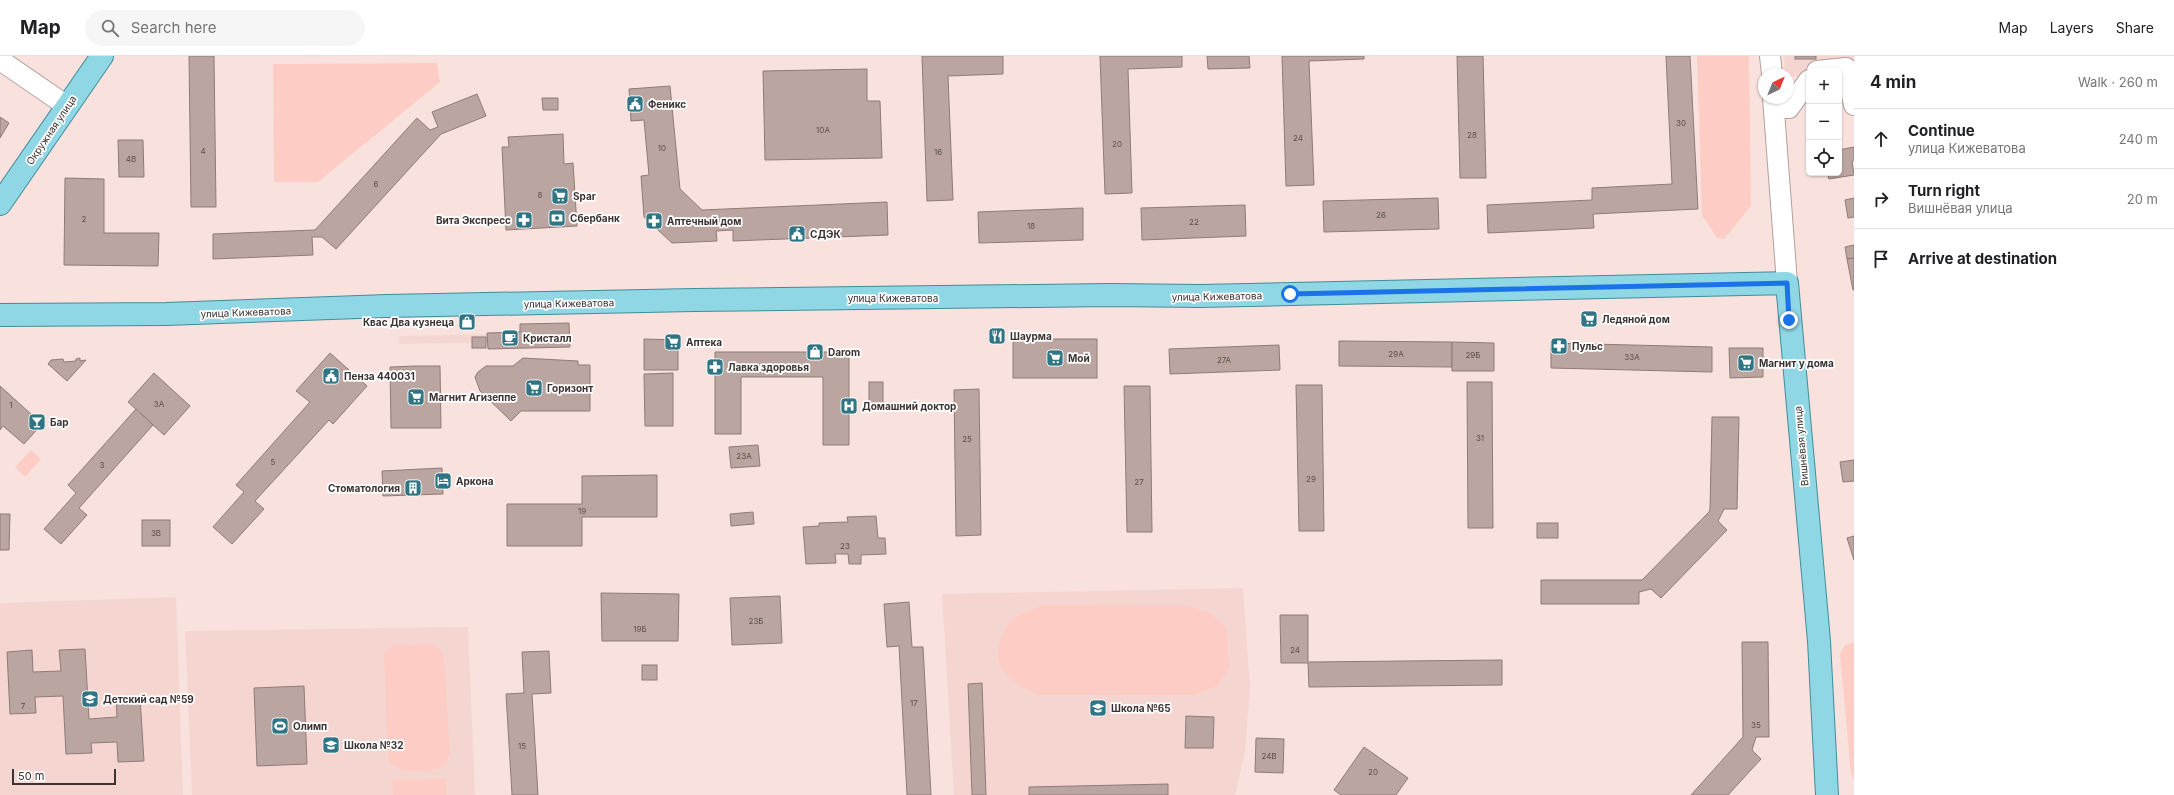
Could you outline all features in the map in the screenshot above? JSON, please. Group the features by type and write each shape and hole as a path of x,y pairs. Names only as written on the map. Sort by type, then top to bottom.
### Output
{"main road":[{"name":"Окружная улица","path":"0,204 102,56"},
{"name":"улица Кижеватова","path":"0,315 166,314 384,306 694,300 1110,295 1223,296 1787,283"},
{"name":"Вишнёвая улица","path":"1787,283 1818,634 1827,795"}],"street":[{"path":"1770,56 1771,68"},
{"path":"0,60 67,106"},
{"path":"1842,68 1846,68 1854,105"},
{"path":"1794,100 1806,84"},
{"name":"Вишнёвая улица","path":"1774,104 1787,283"},
{"path":"1777,104 1788,108 1791,104"}],"shaded area":[{"path":"1697,56 1749,56 1751,206 1724,239 1717,238 1702,215"},
{"path":"1784,56 1854,56 1854,73 1842,74 1842,68 1806,68 1806,76 1794,77 1794,68 1785,68"},
{"path":"437,63 440,82 318,182 274,182 273,64"},
{"path":"505,334 505,342 399,344 399,336"},
{"path":"31,450 41,459 25,477 15,467"},
{"name":"Школа №65","path":"1243,588 1250,687 1245,751 1235,795 954,795 942,594"},
{"name":"Детский сад №59","path":"176,597 183,795 0,795 0,603"},
{"path":"1043,605 1189,606 1210,613 1227,629 1229,668 1217,686 1194,695 1037,695 1012,679 1001,666 998,657 999,648 1005,629 1010,621"},
{"name":"Школа №32","path":"468,627 475,795 192,795 185,631"},
{"path":"1854,642 1854,779 1851,774 1840,654 1845,645"},
{"path":"429,644 440,648 444,658 450,754 445,764 441,768 427,771 405,770 398,768 388,759 384,654 392,646"},
{"path":"446,779 446,795 393,795 392,780"}],"building":[{"path":"189,56 214,56 216,207 191,207"},
{"path":"922,56 1003,56 1003,74 948,76 953,200 927,201"},
{"path":"1100,56 1182,56 1182,67 1128,69 1132,193 1105,194"},
{"path":"1207,56 1249,56 1250,68 1208,69"},
{"path":"1282,56 1364,56 1364,59 1309,61 1314,185 1286,186"},
{"path":"1457,56 1483,56 1486,178 1460,178"},
{"path":"1666,56 1690,56 1698,209 1593,214 1594,228 1488,233 1487,205 1592,200 1592,188 1672,184"},
{"path":"1795,56 1816,56 1816,59 1795,59"},
{"path":"867,69 867,101 880,101 882,158 765,160 763,71"},
{"path":"670,86 680,189 702,210 887,202 888,235 733,241 733,230 716,231 717,241 672,243 644,217 641,176 649,175 644,120 631,121 629,89"},
{"path":"477,94 486,116 441,134 336,249 322,237 312,237 313,255 213,259 213,234 315,230 417,118 430,130 438,127 432,112"},
{"path":"542,98 558,98 558,110 543,110"},
{"path":"0,117 9,123 0,138"},
{"path":"563,134 564,164 573,163 577,226 506,230 502,147 509,147 508,137"},
{"path":"118,140 143,140 144,177 119,177"},
{"path":"1854,147 1854,160 1852,161 1854,175 1829,179 1828,176 1842,176 1842,149"},
{"path":"65,178 104,179 104,233 159,233 158,266 64,265"},
{"path":"1438,198 1439,229 1324,232 1323,201"},
{"path":"1854,198 1854,217 1848,218 1845,200"},
{"path":"1245,205 1246,236 1142,240 1141,208"},
{"path":"1083,208 1083,240 979,243 978,212"},
{"path":"1854,245 1854,258 1847,259 1845,247"},
{"path":"1854,258 1854,290 1853,290 1847,259"},
{"path":"569,323 570,347 488,349 487,333 520,332 520,324"},
{"path":"472,337 486,337 486,348 472,348"},
{"path":"644,339 678,340 678,370 644,370"},
{"name":"Мой","path":"1013,339 1097,339 1097,378 1013,378"},
{"path":"1339,341 1452,342 1452,367 1339,366"},
{"path":"1452,342 1494,343 1494,371 1452,371"},
{"path":"1551,343 1712,347 1712,372 1551,368"},
{"path":"1279,345 1280,370 1170,374 1169,349"},
{"name":"Магнит у дома","path":"1729,348 1763,348 1763,377 1730,378"},
{"path":"715,352 849,352 849,445 823,445 823,377 741,377 741,434 715,434"},
{"path":"330,353 367,386 333,424 329,420 255,501 264,509 232,544 213,527 244,492 236,485 310,402 296,391"},
{"path":"80,358 80,361 86,360 67,381 48,364 51,360 63,359 64,362 76,361 76,359"},
{"name":"Горизонт","path":"523,358 578,361 578,365 590,365 590,411 521,411 511,421 480,391 475,377 478,372 486,366 513,366"},
{"name":"Магнит Агизеппе","path":"440,366 441,428 391,428 390,367"},
{"path":"154,373 190,406 164,435 128,402"},
{"path":"673,373 673,426 645,426 644,374"},
{"path":"869,382 883,382 883,404 869,404"},
{"path":"1467,382 1492,382 1493,528 1468,528"},
{"path":"1296,385 1322,385 1324,531 1299,531"},
{"path":"0,386 42,424 24,444 3,426 0,430"},
{"path":"1124,386 1150,386 1152,532 1127,532"},
{"path":"979,389 981,535 956,536 954,390"},
{"path":"136,409 153,425 79,508 87,515 61,544 44,529 76,493 68,485"},
{"path":"1712,417 1739,417 1737,509 1724,509 1718,521 1727,530 1661,598 1651,589 1639,592 1639,604 1541,604 1541,580 1642,580 1709,512"},
{"path":"758,445 760,466 731,468 729,447"},
{"path":"1854,460 1854,481 1843,482 1840,462"},
{"name":"Стоматология","path":"442,468 443,494 383,496 382,471"},
{"path":"657,475 657,517 582,517 582,546 507,546 507,504 582,504 582,476"},
{"path":"753,512 754,524 731,526 730,514"},
{"path":"0,514 10,514 9,550 0,550"},
{"path":"876,516 878,538 885,538 886,554 861,555 861,564 849,564 848,554 835,554 836,563 806,564 803,527 819,526 819,523 848,522 847,517"},
{"path":"142,520 170,520 170,546 142,546"},
{"path":"1537,523 1558,523 1558,538 1537,538"},
{"path":"1854,536 1854,560 1847,538"},
{"path":"601,593 679,594 678,641 602,641"},
{"path":"780,596 782,643 732,645 730,598"},
{"path":"909,602 912,647 923,647 931,795 907,795 899,646 887,647 884,604"},
{"path":"1280,615 1308,615 1308,662 1502,660 1502,685 1309,687 1308,663 1281,663"},
{"path":"1742,642 1768,642 1769,737 1756,737 1752,750 1761,759 1728,795 1691,795 1743,737"},
{"path":"85,649 89,719 117,717 116,699 140,698 144,761 118,762 117,742 91,743 92,753 66,754 63,696 35,697 36,713 10,714 7,652 32,650 33,672 61,671 59,650"},
{"path":"549,651 551,693 532,694 538,795 512,795 506,694 524,693 522,652"},
{"path":"642,665 657,665 657,680 642,680"},
{"path":"982,683 986,795 972,795 968,684"},
{"name":"Олимп","path":"304,686 307,764 257,766 254,688"},
{"path":"1186,716 1214,717 1213,748 1185,748"},
{"path":"1256,738 1284,739 1283,773 1255,772"},
{"path":"1364,747 1408,778 1396,795 1341,795 1334,790"},
{"path":"1168,784 1168,795 1029,795 1029,787"}],"place":[{"name":"Феникс","path":"635,104"},
{"name":"Spar","path":"560,196"},
{"name":"Сбербанк","path":"557,218"},
{"name":"Вита Экспресс","path":"524,220"},
{"name":"Аптечный дом","path":"654,221"},
{"name":"СДЭК","path":"797,234"},
{"name":"Ледяной дом","path":"1589,319"},
{"name":"Квас Два кузнеца","path":"467,322"},
{"name":"Шаурма","path":"997,336"},
{"name":"Кристалл","path":"510,338"},
{"name":"Аптека","path":"673,342"},
{"name":"Пульс","path":"1559,346"},
{"name":"Darom","path":"815,352"},
{"name":"Мой","path":"1055,358"},
{"name":"Магнит у дома","path":"1746,363"},
{"name":"Лавка здоровья","path":"715,367"},
{"name":"Пенза 440031","path":"331,376"},
{"name":"Горизонт","path":"534,388"},
{"name":"Магнит Агизеппе","path":"416,397"},
{"name":"Домашний доктор","path":"849,406"},
{"name":"Бар","path":"37,422"},
{"name":"Аркона","path":"443,481"},
{"name":"Стоматология","path":"413,488"},
{"name":"Детский сад №59","path":"90,699"},
{"name":"Школа №65","path":"1098,708"},
{"name":"Олимп","path":"280,726"},
{"name":"Школа №32","path":"331,745"}],"route":[{"path":"1290,294 1727,286 1787,283 1789,320"}]}
